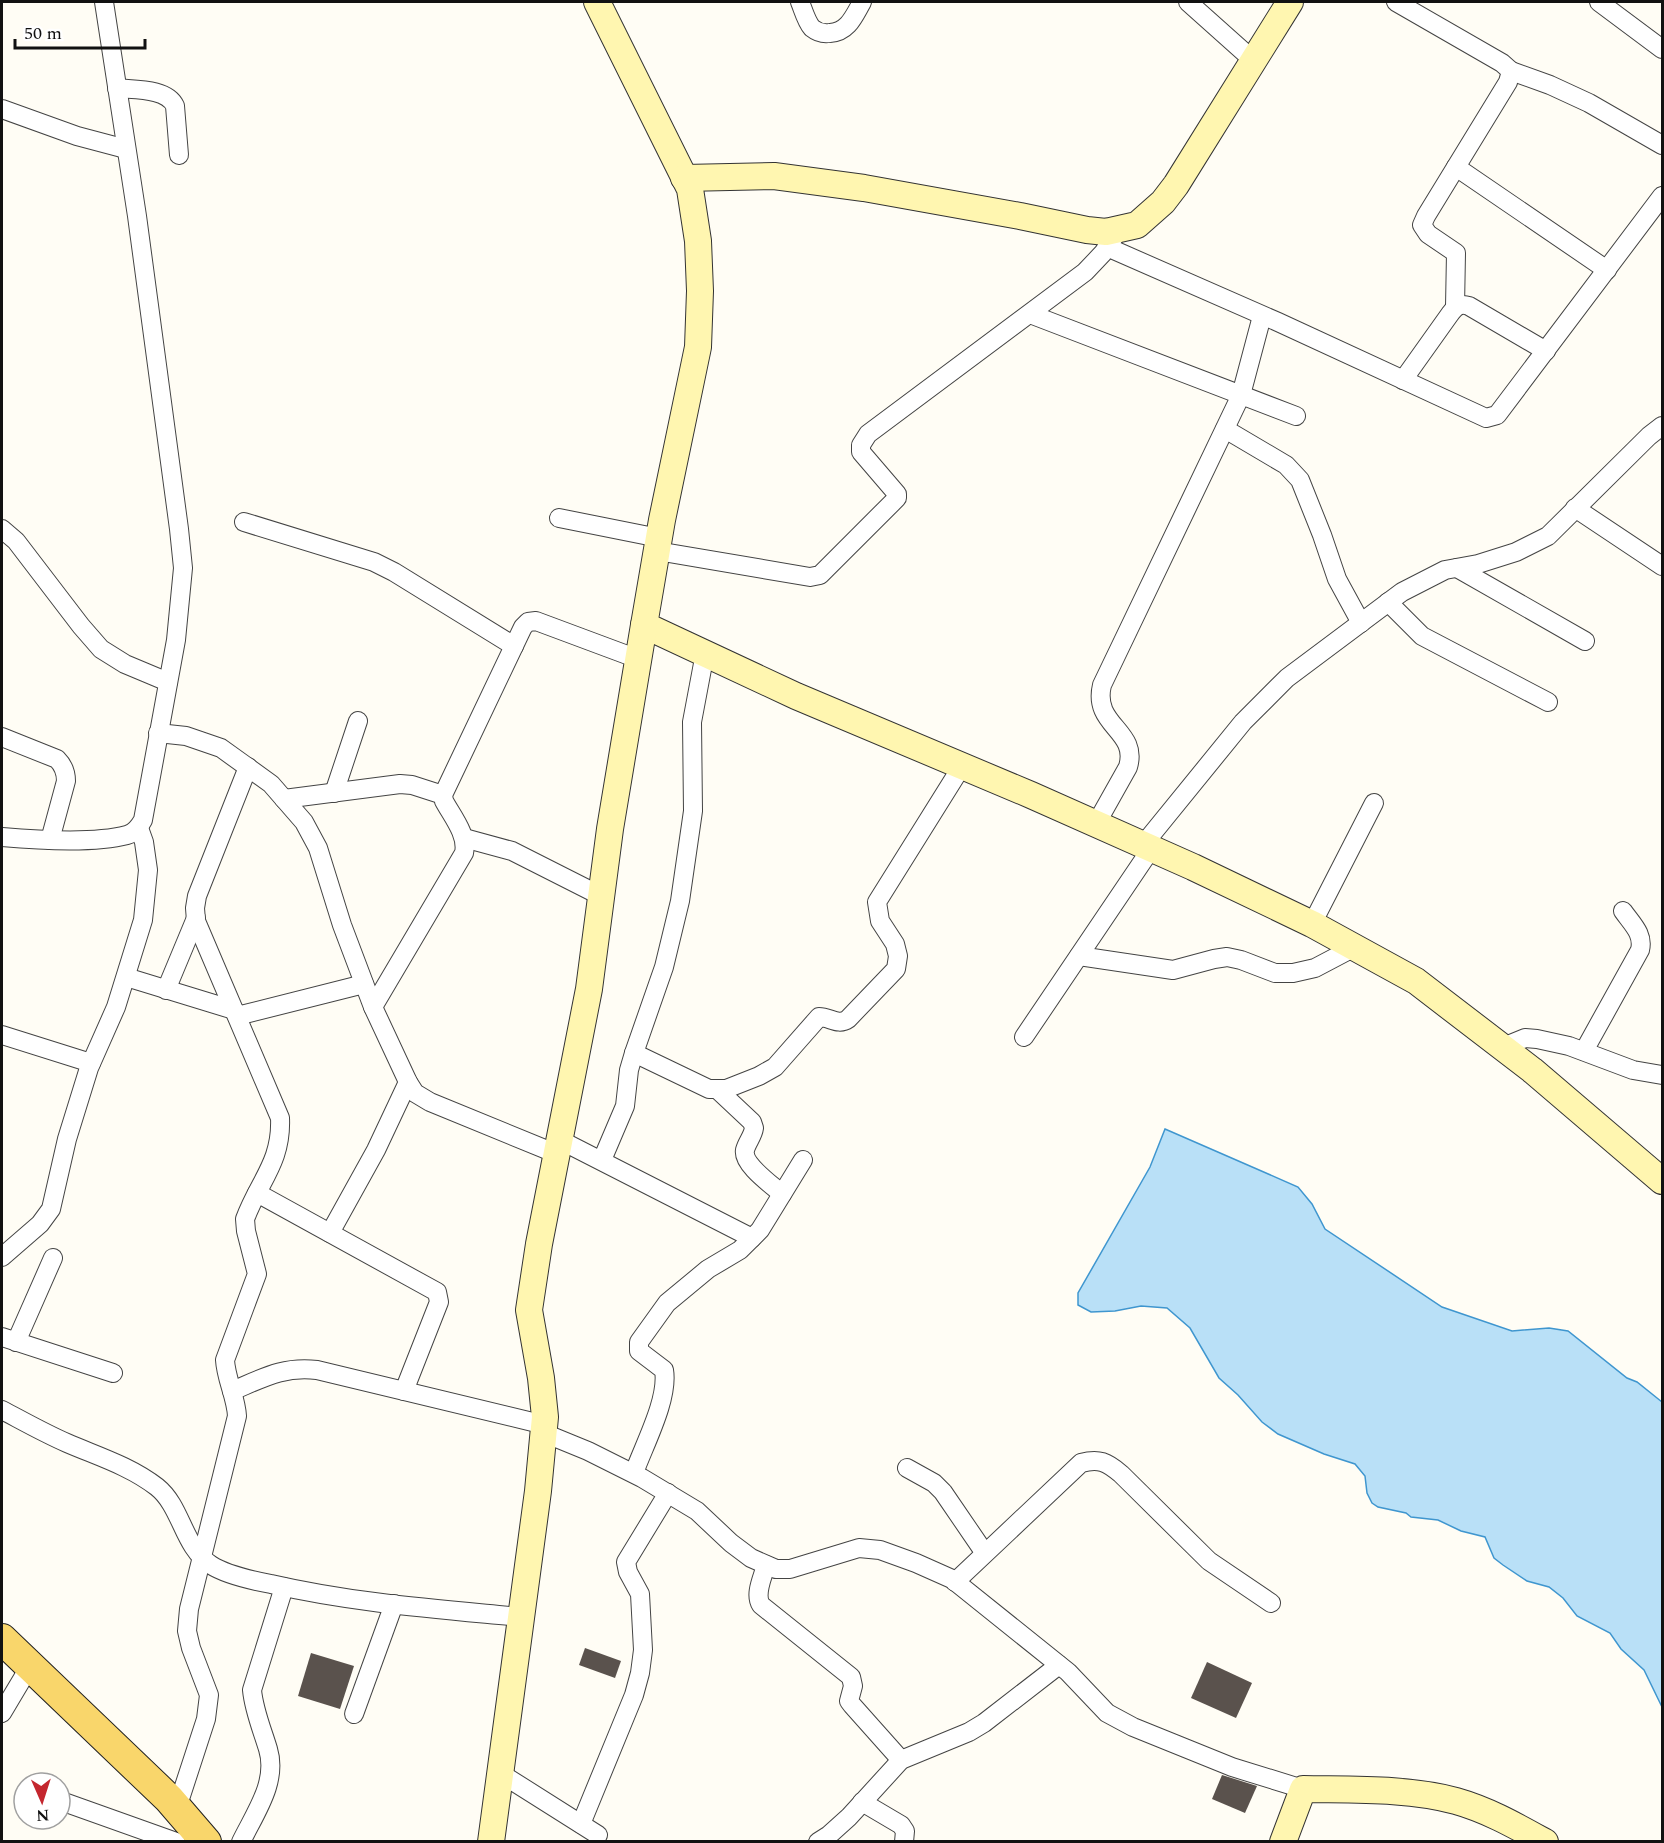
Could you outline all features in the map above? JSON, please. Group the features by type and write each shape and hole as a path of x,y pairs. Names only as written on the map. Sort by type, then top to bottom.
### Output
{"main road":[{"path":"491,1842 538,1491 544,1429 541,1378 529,1310 539,1244 589,989 624,738 658,545 698,347 700,291 698,241 690,189 597,2"},
{"path":"684,178 774,176 864,188 1106,232 1112,238 1137,225 1163,202 1290,2"},
{"path":"644,625 796,696 1096,824 1312,924 1416,981 1532,1070 1662,1181"},
{"path":"2,1639 177,1808 206,1842"},
{"path":"1283,1842 1303,1789 1404,1792 1455,1801 1501,1818 1545,1842"}],"street":[{"path":"2,837 50,840 98,839 129,835 139,828 143,820 181,598 182,558 158,363 104,2"},
{"path":"800,2 811,27 826,34 835,33 849,25 862,2"},
{"path":"1188,2 1254,61"},
{"path":"1396,2 1502,63 1511,71 1550,85 1588,103 1662,144"},
{"path":"1599,2 1662,49"},
{"path":"1455,307 1456,253 1428,234 1422,225 1508,82 1511,71"},
{"path":"117,88 160,93 172,100 175,106 179,155"},
{"path":"2,109 77,136 126,149"},
{"path":"1456,167 1607,270"},
{"path":"559,518 658,545 810,578 820,575 897,498 897,494 861,452 861,445 868,434 1085,272 1112,238 1263,316 1486,418 1492,417 1546,351 1662,196"},
{"path":"1403,380 1455,307 1462,304 1546,351"},
{"path":"1030,314 1296,416"},
{"path":"1096,824 1128,767 1130,758 1128,743 1109,722 1100,698 1102,685 1241,395 1263,316"},
{"path":"1024,1037 1147,847 1243,722 1354,610 1388,602 1402,592 1445,570 1478,564 1516,552 1548,536 1649,436 1662,426"},
{"path":"1225,429 1286,465 1296,475 1322,535 1336,579 1354,610"},
{"path":"1575,508 1662,566"},
{"path":"244,522 374,562 514,646"},
{"path":"2,529 16,541 81,626 102,649 124,664 168,682"},
{"path":"1457,568 1585,641"},
{"path":"1388,602 1422,636 1548,702"},
{"path":"373,1007 464,853 466,846 464,838 443,795 523,627 528,622 536,621 638,659"},
{"path":"602,1160 625,1106 629,1070 664,967 680,901 693,811 692,722 705,653"},
{"path":"334,793 358,721"},
{"path":"158,733 186,736 221,748 271,784 303,822 318,848 342,925 373,1007 415,1093 430,1102 602,1160 752,1238"},
{"path":"2,737 57,759 63,765 66,781 50,840"},
{"path":"634,1053 709,1089 719,1091 759,1076 775,1067 819,1017 838,1022 848,1019 896,969 898,956 895,944 880,921 877,902 962,766"},
{"path":"166,990 196,918 197,896 248,767"},
{"path":"284,799 400,784 412,785 443,795"},
{"path":"1312,924 1374,803"},
{"path":"2,1257 40,1224 51,1209 67,1139 91,1063 126,977 143,920 148,870 144,842 139,828"},
{"path":"464,838 512,851 601,896"},
{"path":"1584,1051 1640,950 1642,942 1640,934 1623,911"},
{"path":"177,1808 206,1719 209,1695 187,1631 189,1609 237,1416 225,1371 225,1359 257,1274 245,1220 276,1155 281,1136 280,1118 196,918"},
{"path":"1078,956 1173,970 1227,957 1275,973 1293,974 1315,968 1353,948"},
{"path":"126,977 236,1013 364,984"},
{"path":"2,1035 91,1063"},
{"path":"1503,1047 1525,1038 1569,1046 1633,1070 1662,1075"},
{"path":"330,1233 376,1150 408,1082"},
{"path":"719,1091 752,1122 754,1128 745,1150 745,1157 749,1165 782,1194"},
{"path":"634,1473 664,1394 666,1379 664,1370 639,1351 639,1342 667,1303 708,1269 740,1250 760,1230 803,1160"},
{"path":"257,1193 437,1292 439,1297 404,1391"},
{"path":"53,1258 9,1339 112,1373"},
{"path":"232,1391 283,1370 300,1368 404,1391 544,1429 634,1473 697,1510 731,1543 752,1558 776,1569 789,1569 859,1548 880,1550 916,1563 955,1582 1059,1665 1107,1713 1232,1767 1303,1789"},
{"path":"2,1410 67,1443 115,1462 157,1487 172,1505 194,1548 211,1565 247,1579 309,1593 520,1617"},
{"path":"955,1582 984,1552 1081,1463 1094,1460 1107,1462 1121,1474 1209,1562 1272,1603"},
{"path":"906,1468 934,1483 944,1492 984,1552"},
{"path":"581,1824 634,1695 640,1673 643,1650 640,1594 628,1572 626,1563 668,1493"},
{"path":"766,1565 758,1594 761,1605 851,1677 853,1686 849,1701 901,1760"},
{"path":"241,1842 269,1785 271,1769 269,1751 253,1704 252,1690 284,1587"},
{"path":"354,1714 394,1604"},
{"path":"818,1842 849,1817 901,1760 969,1732 984,1723 1059,1665"},
{"path":"2,1713 30,1666"},
{"path":"500,1773 598,1835"},
{"path":"862,1802 901,1825 905,1831 904,1842"},
{"path":"72,1805 176,1842"}],"water":[{"path":"1165,1129 1298,1187 1312,1204 1325,1229 1442,1307 1512,1331 1549,1328 1568,1331 1627,1378 1637,1382 1662,1402 1662,1707 1644,1670 1621,1649 1610,1633 1577,1616 1563,1598 1549,1587 1527,1581 1503,1565 1494,1558 1485,1537 1461,1531 1438,1520 1411,1517 1406,1513 1378,1507 1372,1503 1367,1493 1365,1476 1355,1464 1324,1454 1278,1434 1262,1422 1219,1378 1190,1328 1167,1308 1141,1306 1115,1311 1091,1312 1078,1305 1078,1293 1150,1167"}],"building":[{"path":"585,1648 621,1661 615,1678 579,1665"},
{"path":"311,1653 354,1666 340,1709 298,1696"},
{"path":"1207,1662 1252,1683 1236,1718 1191,1698"},
{"path":"1222,1775 1257,1786 1245,1813 1212,1799"}]}
